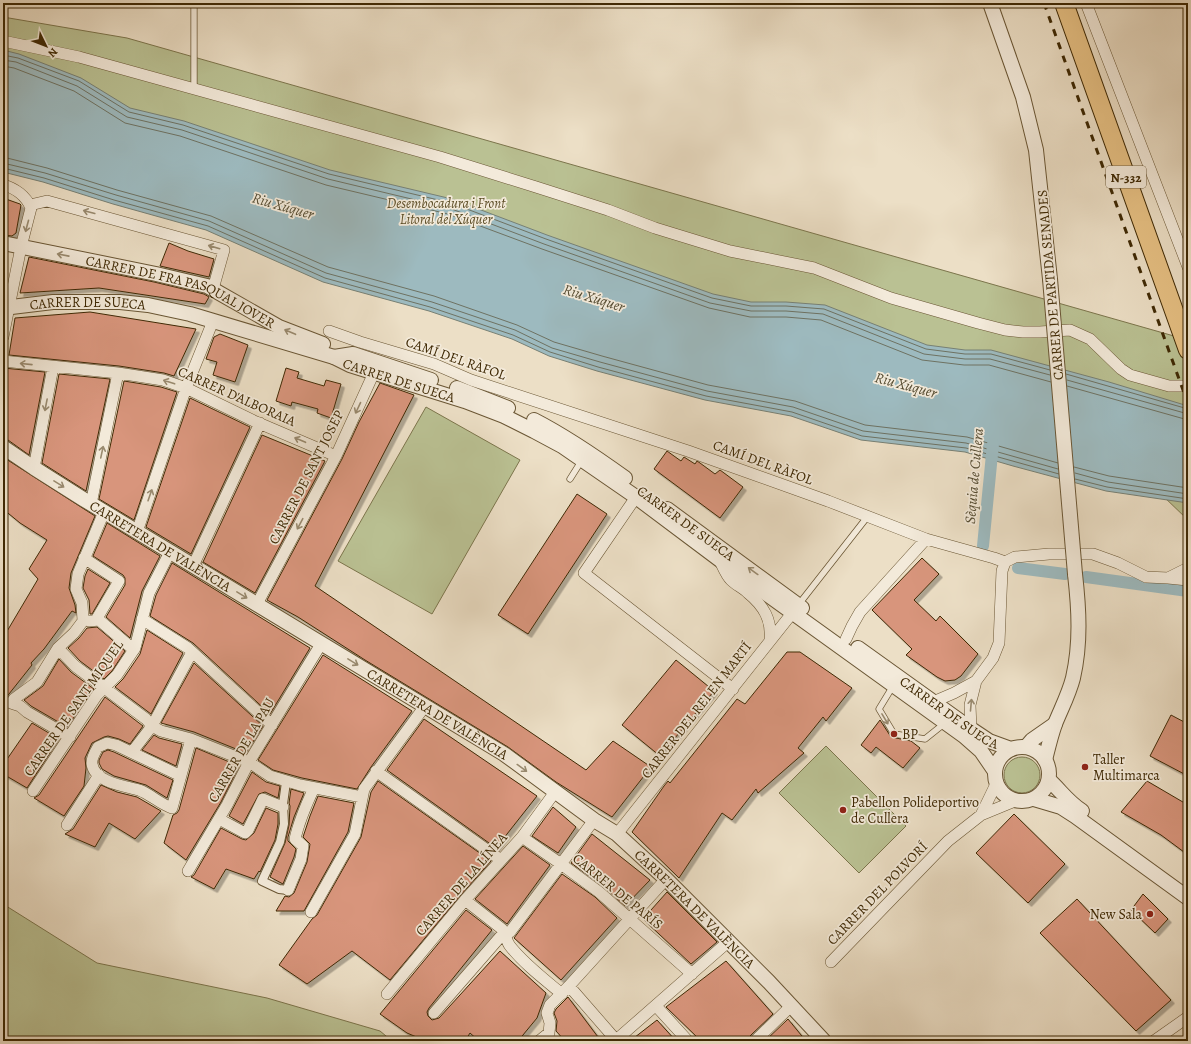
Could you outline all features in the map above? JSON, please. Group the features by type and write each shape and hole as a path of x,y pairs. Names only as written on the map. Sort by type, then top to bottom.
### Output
{"highway":[{"name":"N-332","path":"1064,3 1188,350"}],"street":[{"name":"CARRER DE PARTIDA SENADES","path":"990,3 1023,97 1036,150 1050,279 1079,626 1078,650 1072,678 1066,700 1055,724 1045,760"},
{"path":"1086,3 1188,267"},
{"path":"3,40 79,57 455,162 608,210 655,228 730,251 814,268 891,298 978,323 1005,330 1023,332 1070,330 1090,338 1121,369 1130,375 1169,386 1188,386"},
{"path":"3,185 11,187 20,193 30,205 31,212 6,308 3,337"},
{"path":"30,205 47,201 224,250 214,289"},
{"name":"CARRER DE FRA PASQUAL JOVER","path":"3,244 156,274 207,286 279,327 302,337 353,354"},
{"name":"CARRER DE SUECA","path":"6,308 53,302 120,302 172,310 334,357 350,365 377,368"},
{"path":"137,532 186,388 213,321"},
{"name":"CAMÍ DEL RÀFOL","path":"329,331 366,344 434,364 471,380 688,451 868,516 926,539 1004,562"},
{"name":"CARRER DE SUECA","path":"334,357 353,354 377,368 504,416 585,456 795,609 894,686 946,723 981,751 995,777"},
{"name":"CARRER D'ALBORAIA","path":"3,362 118,373 164,380 186,388 260,423 336,456"},
{"path":"34,468 53,367"},
{"name":"CARRER DE SANT JOSEP","path":"257,604 336,456 377,368"},
{"path":"91,504 118,373"},
{"path":"193,566 260,423"},
{"name":"CARRETERA DE VALÈNCIA","path":"3,447 104,512 504,754 594,820 617,834 666,879 792,1006 824,1041"},
{"name":"CARRER DE SUECA","path":"585,456 718,559 846,640 989,741 1011,749"},
{"path":"636,497 584,574 733,688"},
{"path":"70,737 27,712 20,706 10,703 37,682 58,648 74,633 83,621 82,602 76,590 78,574 104,512"},
{"path":"846,640 860,612 926,539"},
{"name":"CARRER DE SANT MIQUEL","path":"33,791 97,695 117,675 134,650 149,593 170,552"},
{"path":"971,729 970,704 976,681 993,658 999,643 1002,571 1004,562 1015,557 1042,554 1093,554 1118,563 1146,577 1188,580"},
{"path":"84,558 120,581 96,620"},
{"path":"718,559 730,580 748,592 767,614 770,625 770,641"},
{"path":"1168,578 1188,568"},
{"name":"CARRER DEL REI EN MARTÍ","path":"617,834 795,609"},
{"path":"142,618 192,652 272,725"},
{"path":"82,622 99,620 134,650"},
{"name":"CARRER DE LA PAU","path":"188,870 219,819 249,762 321,644"},
{"path":"58,648 75,666 146,719 152,726 161,731 191,739 249,762 270,776 286,782 362,797"},
{"path":"132,752 152,726 192,652"},
{"path":"933,702 976,681"},
{"path":"311,912 355,834 364,789 425,706"},
{"path":"1026,747 1032,740 1055,724"},
{"path":"181,776 116,745 107,743 98,747 93,755 92,764 99,775 113,784 140,791 163,805 172,808 181,776 191,739"},
{"path":"1026,747 1034,749 1040,753 1048,766 1049,780 1046,788 1034,799 1025,802 1015,801 1007,798 1000,792 995,777 997,761 1003,754 1011,749 1026,747"},
{"path":"376,771 501,860"},
{"path":"68,824 99,775"},
{"name":"CARRER DEL POLVORÍ","path":"981,815 995,777"},
{"path":"1049,780 1073,805 1188,887"},
{"path":"286,782 283,807 284,824 280,842 262,881 279,889 288,890 301,859 303,846 295,839 296,832 302,814 314,788"},
{"name":"CARRER DE LA LÍNEA","path":"387,994 465,900 522,837 555,792"},
{"path":"219,819 245,834 263,799 283,807"},
{"path":"1034,799 1060,807 1075,816 1188,898"},
{"name":"CARRER DEL POLVORÍ","path":"831,962 948,841 981,815 1015,801"},
{"path":"434,1013 501,936 510,932 594,820"},
{"name":"CARRER DE PARÍS","path":"522,837 599,892 692,974"},
{"path":"539,1041 552,1037 547,1013 550,1005 566,990 666,879"},
{"path":"465,900 502,929 506,934 508,944 518,955 566,990 615,1041 728,941"},
{"path":"656,1006 688,1041"},
{"path":"755,1041 792,1006"},
{"path":"1154,1041 1188,1017"}],"lane":[{"path":"194,3 194,90"},
{"path":"570,479 585,456"},
{"path":"795,609 868,516"},
{"path":"894,686 879,709 894,734 925,739 946,723"}],"green space":[{"name":"Desembocadura i Front Litoral del Xúquer","path":"3,17 127,38 1188,340 1188,520 1162,495 3,149"},
{"path":"426,407 520,460 432,614 338,561"},
{"name":"Pabellon Polideportivo de Cullera","path":"826,746 906,826 859,873 779,793"},
{"path":"1026,757 1035,762 1039,768 1039,782 1035,788 1026,793 1018,793 1009,788 1005,782 1004,771 1009,762 1015,758"},
{"path":"3,904 97,963 267,998 380,1031 392,1041 3,1041"}],"water":[{"name":"Riu Xúquer","path":"3,50 19,54 81,78 130,108 184,121 330,170 452,199 547,235 713,294 751,302 786,302 825,305 927,345 965,350 991,350 1109,382 1188,406 1188,503 1106,491 965,452 861,440 791,416 705,400 597,371 549,356 512,339 429,311 323,282 206,230 113,204 43,182 3,172"}],"building":[{"path":"3,198 21,205 16,233 12,236 3,235"},
{"path":"169,243 214,259 209,277 160,266"},
{"path":"29,257 154,282 204,294 209,297 205,304 99,288 20,293"},
{"path":"90,312 196,329 174,376 119,366 9,355 15,318"},
{"path":"220,334 248,345 235,382 213,375 217,362 206,359 214,337"},
{"path":"3,368 45,372 29,455 8,440 3,439"},
{"path":"286,368 299,372 297,378 324,386 326,380 341,384 331,418 317,413 318,409 292,402 291,406 276,401"},
{"path":"59,374 110,379 86,491 42,463"},
{"path":"124,381 161,387 177,392 134,520 99,499"},
{"path":"380,383 414,395 315,586 586,770 613,741 651,767 612,817 556,782 508,747 365,660 298,617 267,600 342,459 359,422"},
{"path":"190,398 250,427 191,554 146,527"},
{"path":"262,435 325,461 255,593 203,562"},
{"path":"667,451 681,461 684,457 695,464 697,461 715,474 720,470 743,487 720,518 654,469"},
{"path":"3,457 95,516 71,573 69,588 76,613 72,611 44,649 31,663 32,665 5,699 3,705 3,638 38,579 29,569 47,540 20,523 3,509"},
{"path":"577,494 607,514 528,634 498,615"},
{"path":"107,523 160,556 142,591 130,638 106,617 125,585 125,578 123,575 93,556"},
{"path":"922,558 939,574 914,600 936,621 940,616 978,654 961,676 955,680 945,681 937,677 906,655 912,649 872,610"},
{"path":"172,563 310,648 270,714 193,643 150,616 156,595"},
{"path":"88,569 110,583 92,614 90,614 89,600 83,588"},
{"path":"97,627 125,651 112,671 104,679 80,661 68,648 87,628"},
{"path":"147,630 183,653 151,714 115,687 123,679 140,654"},
{"path":"787,652 800,652 852,688 826,721 823,717 798,748 804,753 758,793 756,789 732,820 722,813 679,878 632,832 664,786 668,781 670,783 737,699 745,704"},
{"path":"323,655 412,711 371,767 357,789 302,778 273,770 258,760"},
{"path":"59,659 71,672 94,689 67,727 31,706 24,700 43,686"},
{"path":"676,660 714,691 660,756 622,725"},
{"path":"194,663 263,726 246,753 194,732 161,723"},
{"path":"105,697 143,726 130,744 108,736 92,743 85,758 86,768 84,786 64,816 34,798 39,795"},
{"path":"1171,715 1188,724 1188,776 1150,756"},
{"path":"424,719 537,796 496,848 387,770"},
{"path":"880,720 891,737 911,741 920,748 903,768 876,747 871,753 861,745"},
{"path":"32,723 59,739 27,788 3,774 3,765"},
{"path":"154,735 159,738 182,744 176,766 142,750"},
{"path":"196,748 239,766 221,802 186,860 164,843 173,815 179,810"},
{"path":"108,750 173,780 167,798 146,785 114,776 102,769 99,760 103,752"},
{"path":"252,772 266,782 280,786 278,798 265,792 259,794 243,824 229,816"},
{"path":"378,781 491,861 390,980 352,951 307,984 279,965 312,919 317,915 361,837 371,792"},
{"path":"1147,781 1188,805 1188,855 1161,835 1121,812"},
{"path":"101,785 117,792 137,797 161,811 135,839 109,823 95,847 65,834 73,829"},
{"path":"291,789 304,793 288,837 288,841 296,849 283,884 270,877 285,843 289,825 289,803"},
{"path":"318,796 354,803 348,832 304,911 276,911 285,896 289,897 294,893 307,862 310,844 303,837"},
{"path":"553,807 576,827 558,853 532,836"},
{"path":"266,808 278,813 278,824 275,840 260,872 259,871 254,879 226,869 214,889 191,877 194,875 221,828 246,840 254,833"},
{"path":"1014,814 1065,864 1028,903 976,853"},
{"path":"592,834 650,880 625,906 603,886 571,863"},
{"path":"523,846 550,865 507,924 475,899"},
{"path":"562,874 595,897 617,918 561,980 514,938"},
{"path":"667,892 717,942 691,964 643,919"},
{"name":"New Sala","path":"1143,894 1168,919 1155,933 1131,910"},
{"path":"1077,899 1171,1000 1136,1031 1040,933"},
{"path":"466,910 492,930 429,1008 427,1012 428,1016 432,1020 439,1018 500,951 546,993 537,1018 518,1041 479,1041 470,1033 465,1041 426,1041 407,1033 380,1014"},
{"path":"726,961 773,1014 750,1036 748,1041 701,1041 666,1007"},
{"path":"568,997 601,1041 565,1041 556,1031 557,1021 554,1013"},
{"path":"788,1019 806,1041 765,1041"},
{"path":"657,1020 676,1041 630,1041"}],"waterway":[{"name":"Sèquia de Cullera","path":"983,546 993,444"},
{"name":"Sèquia de Cullera","path":"1018,568 1065,574"},
{"path":"1086,577 1188,591"}],"railway":[{"path":"1044,3 1188,404"}],"place":[{"name":"BP","path":"894,734"},
{"name":"Taller Multimarca","path":"1085,767"},
{"name":"Pabellon Polideportivo de Cullera","path":"843,810"},
{"name":"New Sala","path":"1150,914"}]}
